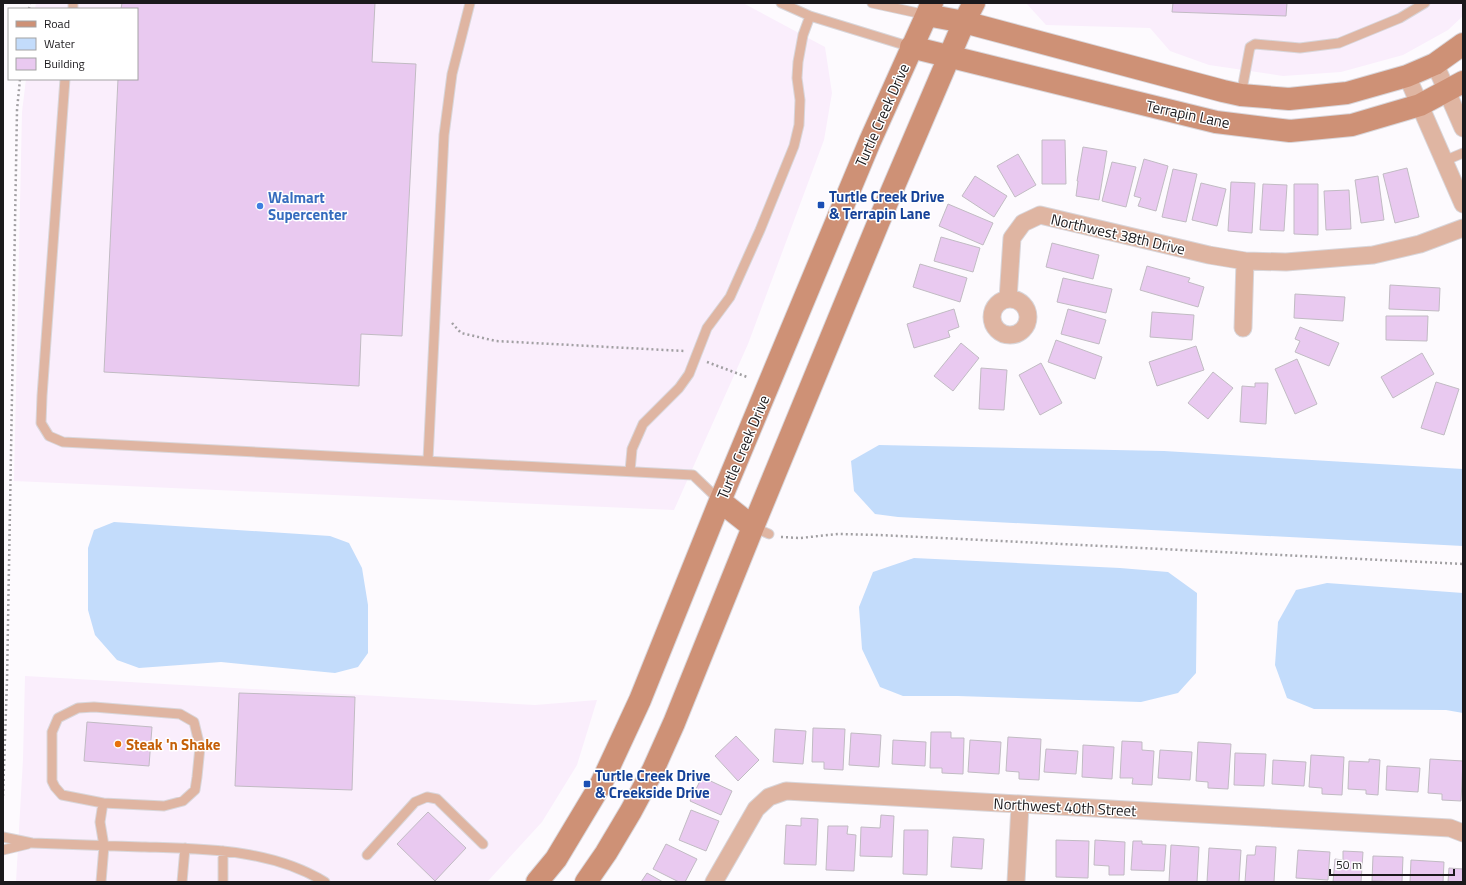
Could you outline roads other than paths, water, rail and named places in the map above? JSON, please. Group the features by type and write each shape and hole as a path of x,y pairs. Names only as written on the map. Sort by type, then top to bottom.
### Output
{"street":[{"path":"586,882 606,853 653,770 761,531 879,221 964,22 974,3"},
{"name":"Terrapin Lane","path":"930,9 964,22 1241,95 1289,99 1347,93 1407,76 1435,64 1463,44"},
{"name":"Turtle Creek Drive","path":"536,882 556,859 601,784 640,700 720,501 870,141 930,9"},
{"name":"Terrapin Lane","path":"912,47 1216,122 1290,131 1352,125 1420,106 1455,87"},
{"path":"1435,64 1455,87 1463,128"},
{"path":"1407,76 1463,204"},
{"path":"1141,104 1216,109 1231,103 1241,95"},
{"name":"Northwest 38th Drive","path":"1008,299 1012,238 1023,223 1040,216 1209,255 1245,261 1286,262 1373,255 1420,244 1463,228"},
{"path":"1243,328 1245,261"},
{"path":"720,501 761,531"},
{"name":"Northwest 40th Street","path":"714,882 756,809 769,797 786,791 1450,828 1463,833"},
{"path":"1016,882 1020,805"}],"lane":[{"path":"428,460 444,135 452,74 470,3"},
{"path":"780,3 810,16 912,47"},
{"path":"872,3 930,9"},
{"path":"1241,95 1250,47 1255,44 1300,48 1339,43 1400,18 1425,3"},
{"path":"630,471 632,449 643,424 679,388 689,374 707,328 730,297 760,230 794,146 799,125 800,100 797,78 798,62 803,35 810,16"},
{"path":"65,80 42,396 41,423 49,436 63,442 693,474 720,501"},
{"path":"1444,161 1463,153"},
{"path":"94,707 180,714 194,722 200,747 195,790 183,801 164,806 102,804 62,795 55,787 52,781 52,732 58,718 78,708 94,707"},
{"path":"367,855 416,802 427,797 437,799 483,844"},
{"path":"102,804 100,822 104,846 102,882"},
{"path":"3,836 32,843 185,848 223,851 258,856 284,863 308,872 325,882"},
{"path":"3,850 32,843"},
{"path":"182,882 185,848"},
{"path":"223,851 223,882"}],"water":[{"path":"879,445 1164,451 1463,469 1463,546 898,517 875,514 854,491 851,461"},
{"path":"114,522 330,536 349,543 362,568 368,605 368,653 358,667 335,673 221,662 139,668 117,660 95,635 88,610 88,548 94,530"},
{"path":"914,558 1120,568 1168,572 1197,593 1196,673 1178,693 1141,702 958,696 903,696 880,687 862,649 859,607 873,572"},
{"path":"1327,583 1463,593 1463,713 1446,710 1314,709 1287,698 1275,665 1278,622 1296,590"}],"place":[{"name":"Turtle Creek Drive & Terrapin Lane","path":"821,205"},
{"name":"Walmart Supercenter","path":"260,206"},
{"name":"Steak 'n Shake","path":"118,744"},
{"name":"Turtle Creek Drive & Creekside Drive","path":"587,784"}]}
